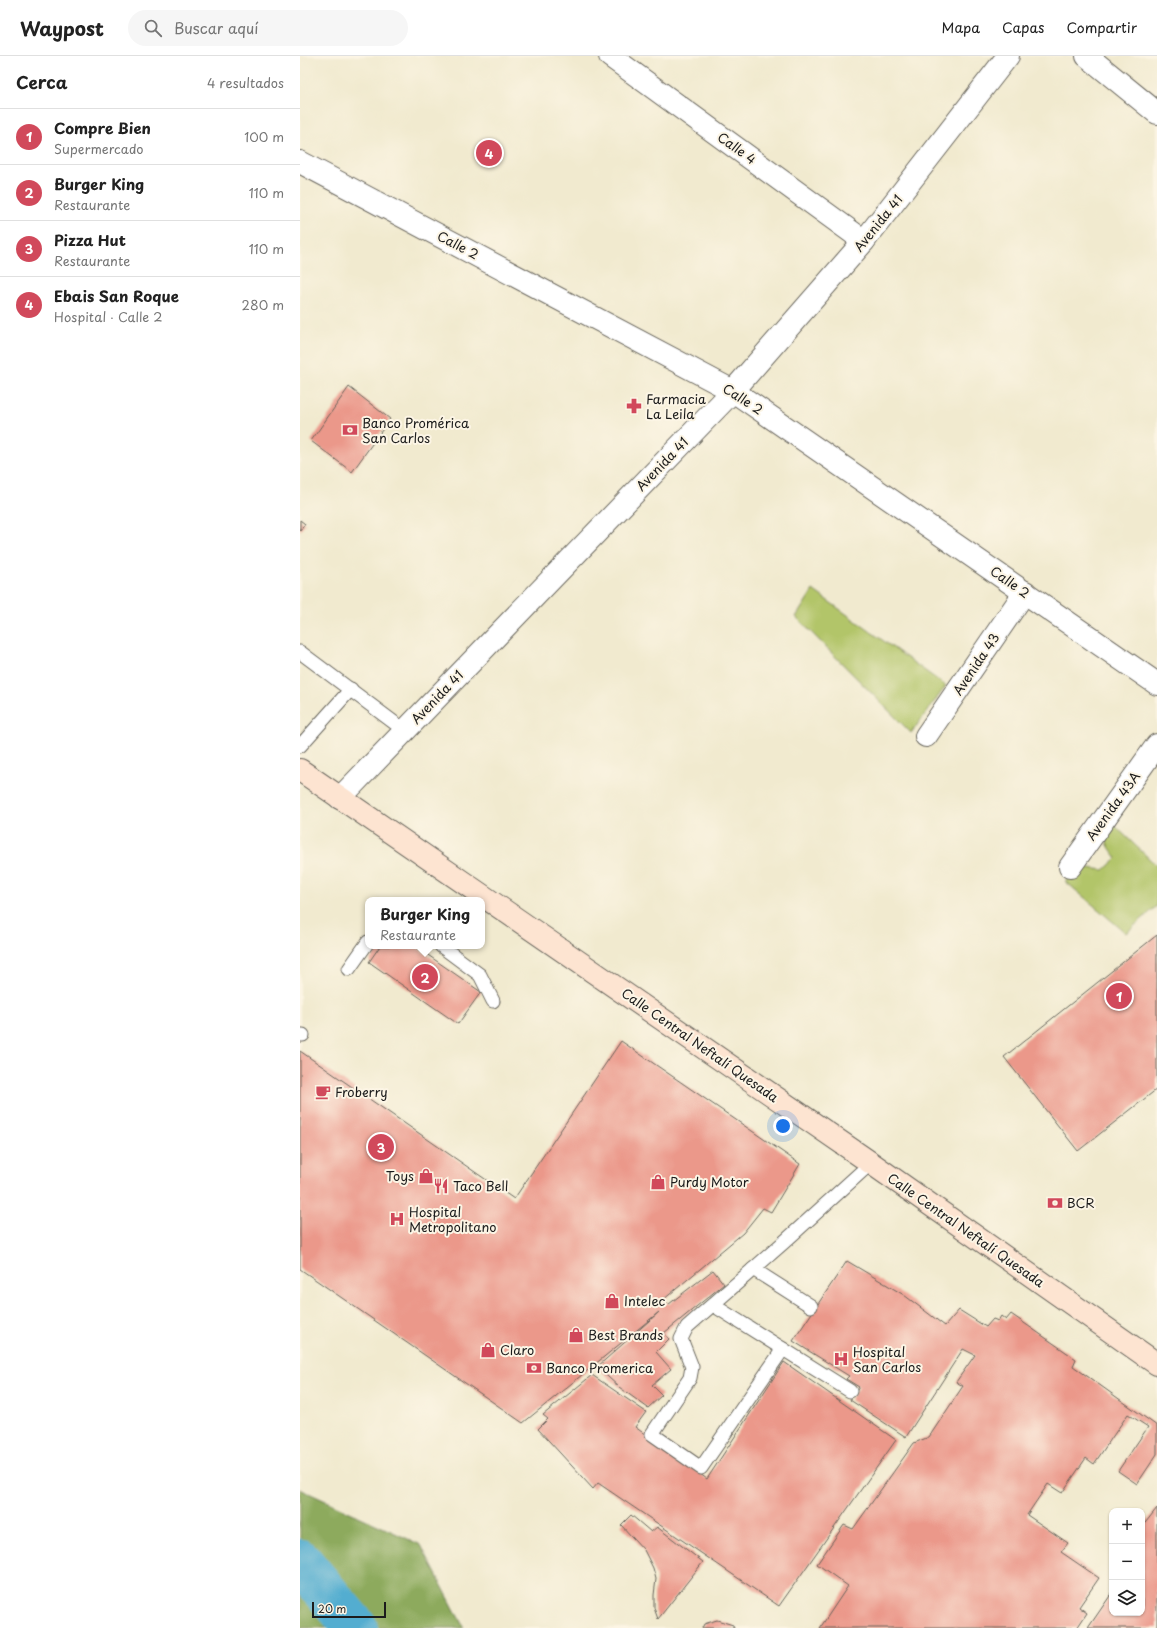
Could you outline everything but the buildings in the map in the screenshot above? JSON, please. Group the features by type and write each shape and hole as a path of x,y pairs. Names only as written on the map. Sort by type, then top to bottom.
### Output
{"main road":[{"name":"Calle Central Neftalí Quesada","path":"300,770 484,897"},
{"name":"Calle Central Neftalí Quesada","path":"485,898 871,1163 1157,1364"}],"street":[{"name":"Calle 4","path":"610,56 864,241"},
{"name":"Avenida 41","path":"340,798 733,391 864,241 1008,56"},
{"path":"1087,56 1157,113"},
{"name":"Calle 2","path":"300,162 733,391 1157,684"},
{"name":"Avenida 43","path":"926,736 1025,592"},
{"name":"Avenida 43A","path":"1070,867 1157,745"}],"lane":[{"path":"300,652 404,730"},
{"path":"300,746 351,689"},
{"path":"349,969 365,946"},
{"path":"444,949 480,975 493,1001"},
{"path":"782,1349 701,1468 652,1434 690,1378 692,1367 681,1339 687,1327 753,1270 871,1163"},
{"path":"753,1270 811,1306"},
{"path":"713,1305 850,1391"}],"green space":[{"path":"813,590 946,686 911,733 796,617"},
{"path":"1115,826 1157,866 1157,906 1126,933 1065,881 1081,867 1104,870 1117,858 1107,840 1107,832"},
{"path":"300,1489 421,1545 464,1628 300,1628"}],"waterway":[{"path":"300,1561 356,1628"}],"place":[{"name":"Ebais San Roque","path":"489,153"},
{"name":"Farmacia La Leila","path":"634,406"},
{"name":"Banco Promérica San Carlos","path":"350,430"},
{"name":"Burger King","path":"425,977"},
{"name":"Compre Bien","path":"1119,996"},
{"name":"Froberry","path":"323,1092"},
{"name":"Pizza Hut","path":"381,1147"},
{"name":"Toys","path":"426,1176"},
{"name":"Purdy Motor","path":"658,1182"},
{"name":"Taco Bell","path":"441,1186"},
{"name":"BCR","path":"1055,1203"},
{"name":"Hospital Metropolitano","path":"397,1219"},
{"name":"Intelec","path":"612,1301"},
{"name":"Best Brands","path":"576,1335"},
{"name":"Claro","path":"488,1350"},
{"name":"Hospital San Carlos","path":"841,1359"},
{"name":"Banco Promerica","path":"534,1368"}]}
